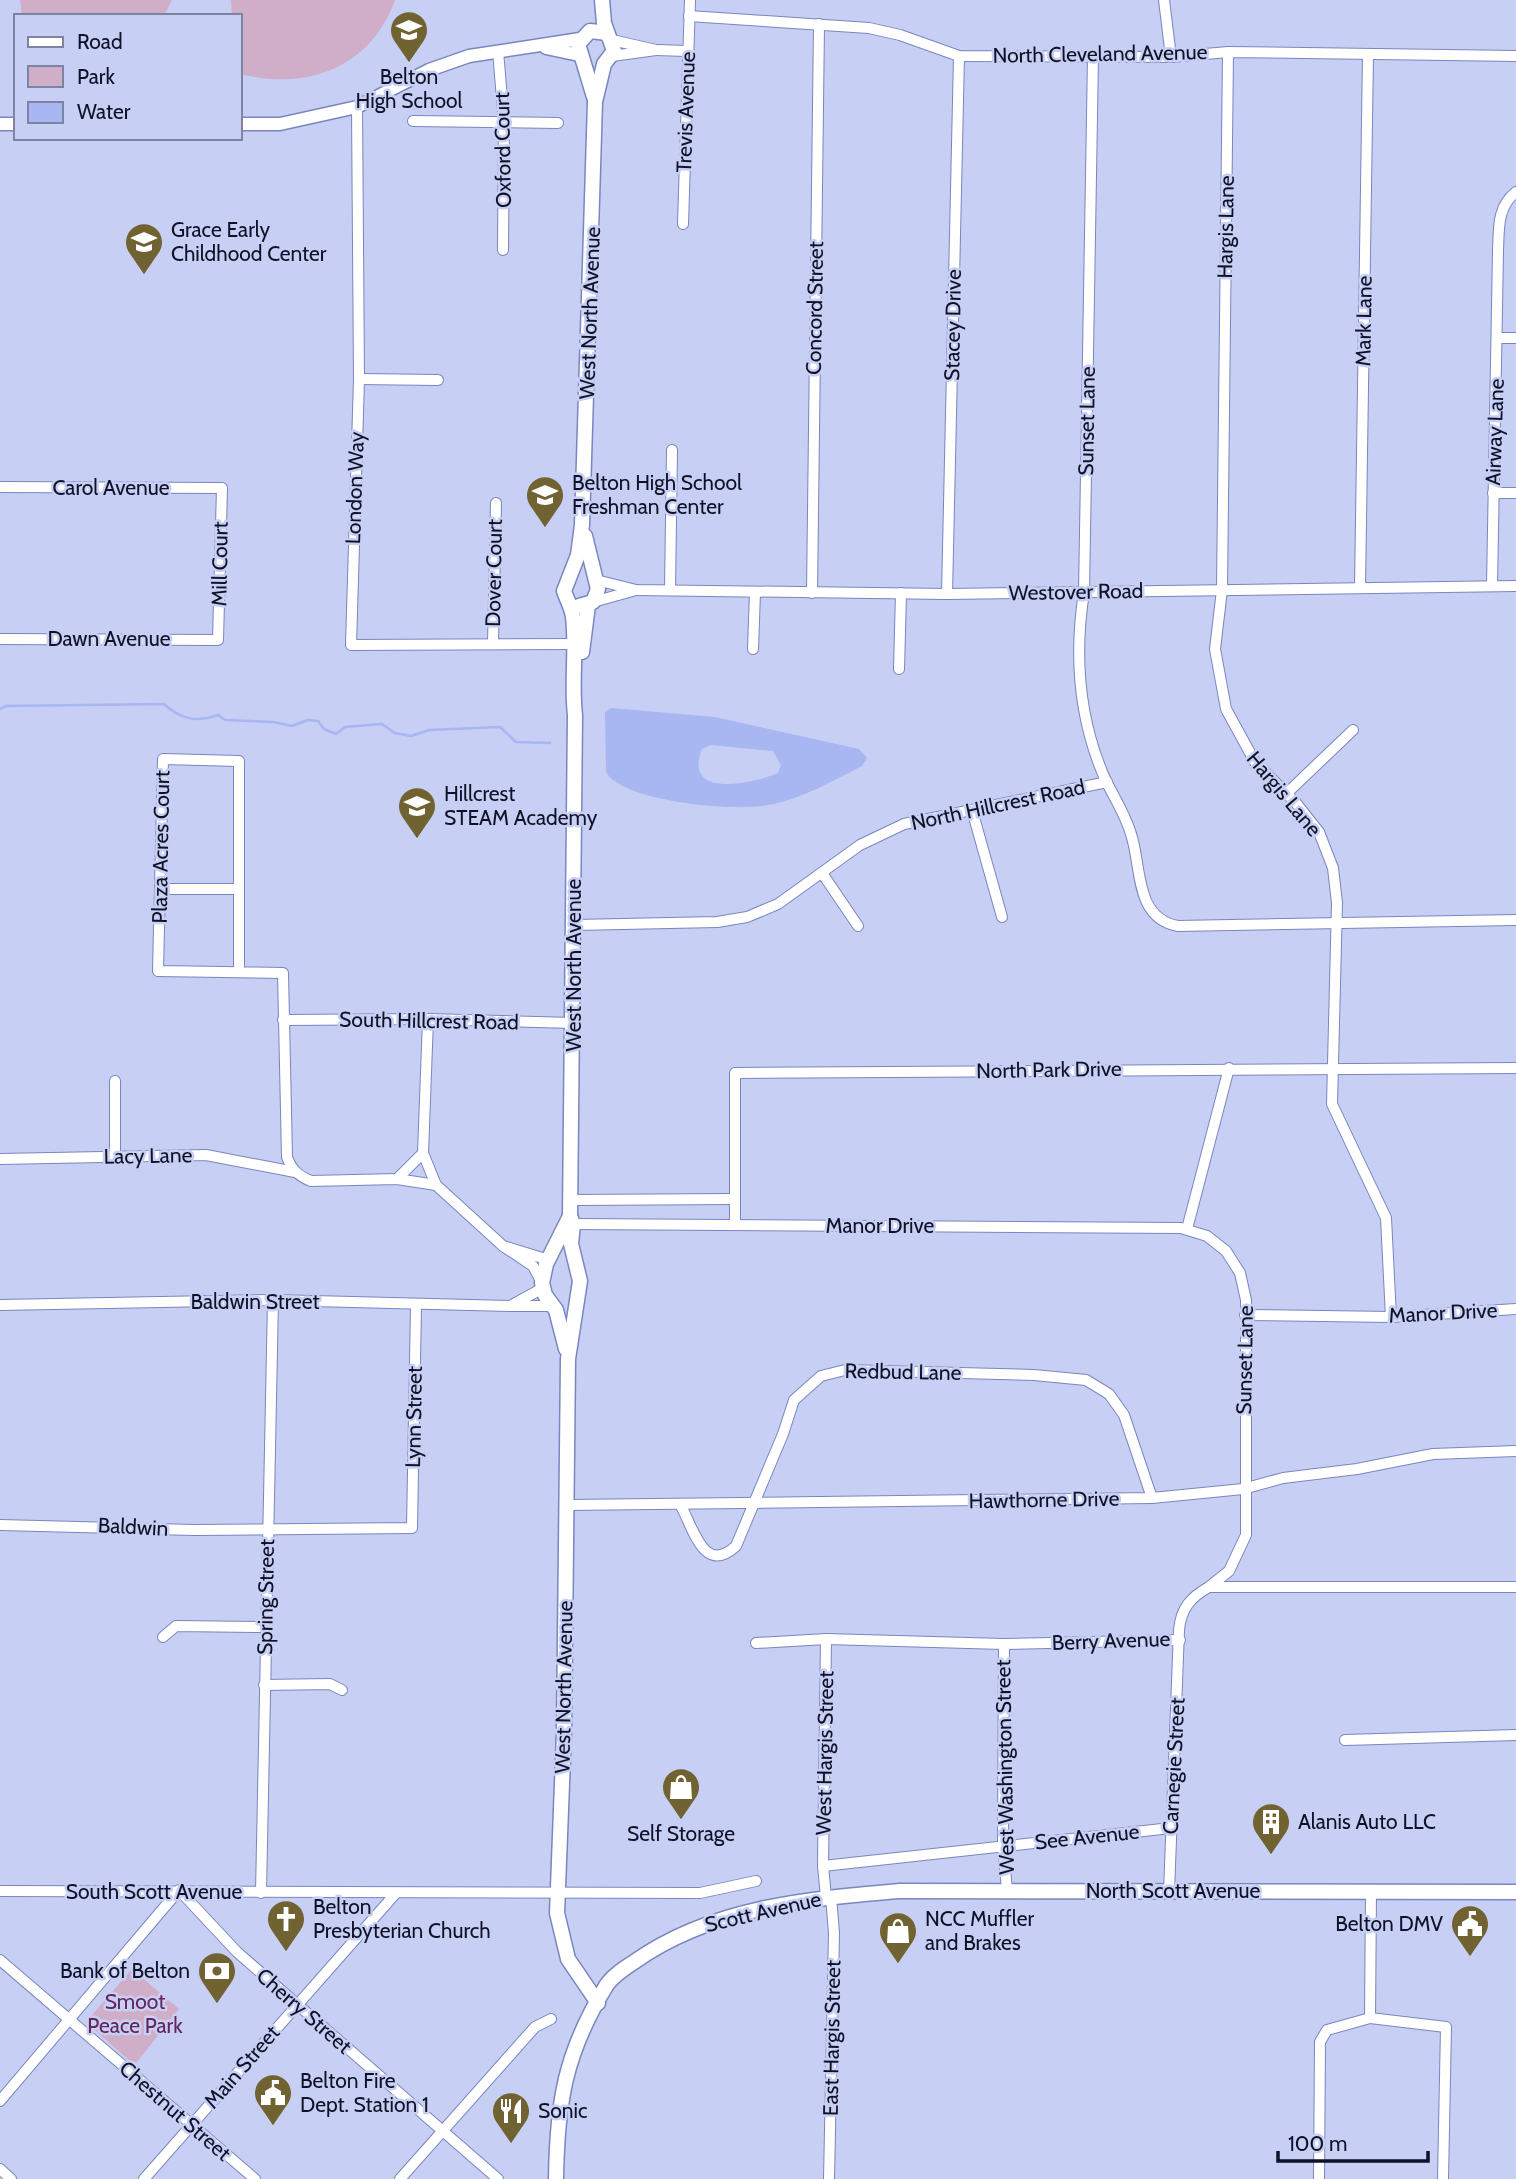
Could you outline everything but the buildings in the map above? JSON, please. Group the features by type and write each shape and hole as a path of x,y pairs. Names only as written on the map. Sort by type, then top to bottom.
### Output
{"main road":[{"name":"West North Avenue","path":"593,0 582,59 595,102"},
{"name":"West North Avenue","path":"598,2003 581,1981 563,1945 557,1913 568,1359 573,1307 580,1281 574,1258 571,1200 575,925 575,715 572,688 574,644 573,614 565,586 570,577 582,525 595,102 608,60 609,37 602,0"},
{"path":"585,35 609,37"},
{"path":"582,59 594,66 608,60"},
{"name":"West North Avenue","path":"575,715 582,687 590,604 598,594 582,525"},
{"path":"570,577 586,573 596,580"},
{"path":"569,601 577,606 590,604"},
{"name":"West North Avenue","path":"568,1359 553,1308 543,1286 551,1258 572,1220"},
{"path":"551,1258 563,1254 574,1258"},
{"path":"553,1308 573,1307"},
{"name":"North Scott Avenue","path":"829,1897 899,1891 1007,1890 1516,1892"},
{"name":"Scott Avenue","path":"556,2179 557,2119 564,2077 578,2037 607,1984 647,1953 691,1929 740,1913 829,1897"}],"street":[{"name":"Trevis Avenue","path":"683,224 690,0"},
{"path":"1164,0 1171,57"},
{"name":"North Cleveland Avenue","path":"689,16 819,24 900,35 959,56 1171,57 1228,52 1516,56"},
{"name":"Concord Street","path":"812,593 819,24"},
{"path":"242,124 280,124 357,107 429,70 469,56 538,47 585,35"},
{"path":"609,37 656,50 687,51"},
{"path":"538,47 582,59"},
{"path":"608,60 656,50"},
{"name":"Oxford Court","path":"498,51 504,123 503,250"},
{"name":"Hargis Lane","path":"1228,52 1222,590 1215,649 1226,709 1246,748 1309,817 1328,850 1336,887 1330,1091 1336,1119 1386,1218 1391,1317"},
{"name":"Mark Lane","path":"1360,587 1368,55"},
{"name":"Stacey Drive","path":"947,594 959,56"},
{"name":"Sunset Lane","path":"1093,56 1084,592 1078,646 1082,695 1094,749 1107,782"},
{"name":"London Way","path":"357,107 359,379 351,645 574,644"},
{"path":"413,121 558,123"},
{"name":"Airway Lane","path":"1492,586 1500,217 1513,194"},
{"path":"1498,338 1516,338"},
{"path":"359,379 438,380"},
{"path":"670,590 672,450"},
{"name":"Carol Avenue","path":"0,487 222,488"},
{"name":"Mill Court","path":"218,640 222,488"},
{"path":"1493,493 1516,493"},
{"name":"Dover Court","path":"493,643 496,503"},
{"name":"Westover Road","path":"596,580 636,590 947,594 1516,586"},
{"name":"Westover Road","path":"590,604 636,590"},
{"path":"753,649 755,592"},
{"path":"899,669 901,593"},
{"name":"Dawn Avenue","path":"0,639 218,640"},
{"path":"1286,794 1353,730"},
{"name":"Plaza Acres Court","path":"239,971 239,761 163,760 158,971 283,973 283,1020"},
{"name":"North Hillcrest Road","path":"575,925 718,922 747,917 778,904 860,845 904,824 1107,782 1123,813 1136,849 1147,905 1159,919 1178,926 1516,920"},
{"path":"972,810 1002,916"},
{"path":"822,873 858,926"},
{"path":"162,889 237,888"},
{"path":"428,1019 423,1153 436,1185 503,1246 533,1266 543,1286"},
{"name":"South Hillcrest Road","path":"283,1020 428,1019 574,1023"},
{"path":"283,1020 287,1157 295,1172"},
{"name":"North Park Drive","path":"735,1225 735,1073 1331,1067 1516,1068"},
{"path":"1187,1229 1229,1069"},
{"path":"115,1081 115,1157"},
{"path":"397,1179 423,1153"},
{"name":"Lacy Lane","path":"0,1158 206,1155 295,1172 311,1181 397,1179 436,1185"},
{"path":"571,1200 735,1199"},
{"name":"Manor Drive","path":"572,1220 735,1225 1187,1229"},
{"name":"Sunset Lane","path":"1187,1229 1218,1244 1234,1261 1244,1287 1243,1489 1247,1522 1242,1548 1229,1571 1209,1587"},
{"path":"503,1246 551,1258"},
{"name":"Baldwin Street","path":"510,1306 543,1286"},
{"name":"Baldwin Street","path":"0,1305 272,1300 553,1308"},
{"name":"Spring Street","path":"261,1893 272,1300"},
{"name":"Lynn Street","path":"412,1528 416,1306"},
{"name":"Manor Drive","path":"1245,1315 1391,1317 1516,1309"},
{"name":"Redbud Lane","path":"681,1506 704,1552 716,1557 727,1555 736,1546 754,1505 794,1400 811,1382 845,1370 1034,1375 1086,1380 1109,1394 1124,1415 1152,1498"},
{"name":"Hawthorne Drive","path":"567,1505 681,1506 1152,1498 1243,1489 1283,1478 1357,1469 1423,1455 1516,1451"},
{"name":"Baldwin","path":"0,1525 194,1531 412,1528"},
{"path":"1209,1587 1516,1587"},
{"name":"Berry Avenue","path":"756,1643 826,1639 1003,1644 1180,1640 1179,1630 1184,1609 1198,1593 1209,1587"},
{"path":"163,1637 176,1626 265,1627"},
{"name":"West Hargis Street","path":"826,1639 823,1866 829,1897"},
{"name":"Carnegie Street","path":"1169,1892 1180,1640"},
{"name":"West Washington Street","path":"1003,1644 1003,1846 1007,1890"},
{"path":"264,1685 330,1684 342,1690"},
{"path":"1345,1740 1516,1735"},
{"name":"See Avenue","path":"823,1866 1171,1828"},
{"path":"559,1891 700,1893 756,1881"},
{"path":"0,2101 179,1890"},
{"name":"Cherry Street","path":"179,1890 237,1952 498,2179"},
{"name":"South Scott Avenue","path":"0,1891 559,1891"},
{"path":"1370,2018 1371,1891"},
{"name":"Main Street","path":"144,2179 396,1893"},
{"name":"East Hargis Street","path":"829,1897 834,1922 829,2179"},
{"name":"Chestnut Street","path":"0,1960 252,2178"},
{"path":"1319,2179 1320,2042 1327,2030 1370,2018 1446,2027 1443,2179"},
{"path":"400,2179 534,2027 551,2019"},
{"path":"0,2169 11,2179"}],"green space":[{"path":"20,0 172,0 165,14 22,14"},
{"path":"231,0 395,0 370,43 353,58 312,76 289,79 242,74 242,14 232,14"},
{"name":"Smoot Peace Park","path":"132,1969 179,2009 137,2062 132,2063 86,2022"}],"water":[{"path":"611,708 715,717 859,749 867,758 862,766 839,778 781,802 753,807 732,807 681,802 634,791 606,772 605,712","holes":["711,745 773,751 781,765 778,773 753,781 723,784 711,781 702,775 698,765 702,749"]}],"waterway":[{"path":"0,709 6,706 164,704 182,716 195,719 218,715 225,720 273,722 292,726 308,720 318,721 324,729 336,734 345,727 382,724 395,733 411,736 429,730 500,727 516,742 550,743"}],"place":[{"name":"Belton High School","path":"409,64"},
{"name":"Grace Early Childhood Center","path":"144,276"},
{"name":"Belton High School Freshman Center","path":"545,529"},
{"name":"Hillcrest STEAM Academy","path":"417,840"},
{"name":"Self Storage","path":"681,1821"},
{"name":"Alanis Auto LLC","path":"1271,1856"},
{"name":"Belton Presbyterian Church","path":"286,1953"},
{"name":"Belton DMV","path":"1470,1958"},
{"name":"NCC Muffler and Brakes","path":"898,1965"},
{"name":"Bank of Belton","path":"217,2005"},
{"name":"Belton Fire Dept. Station 1","path":"273,2127"},
{"name":"Sonic","path":"511,2145"}]}
